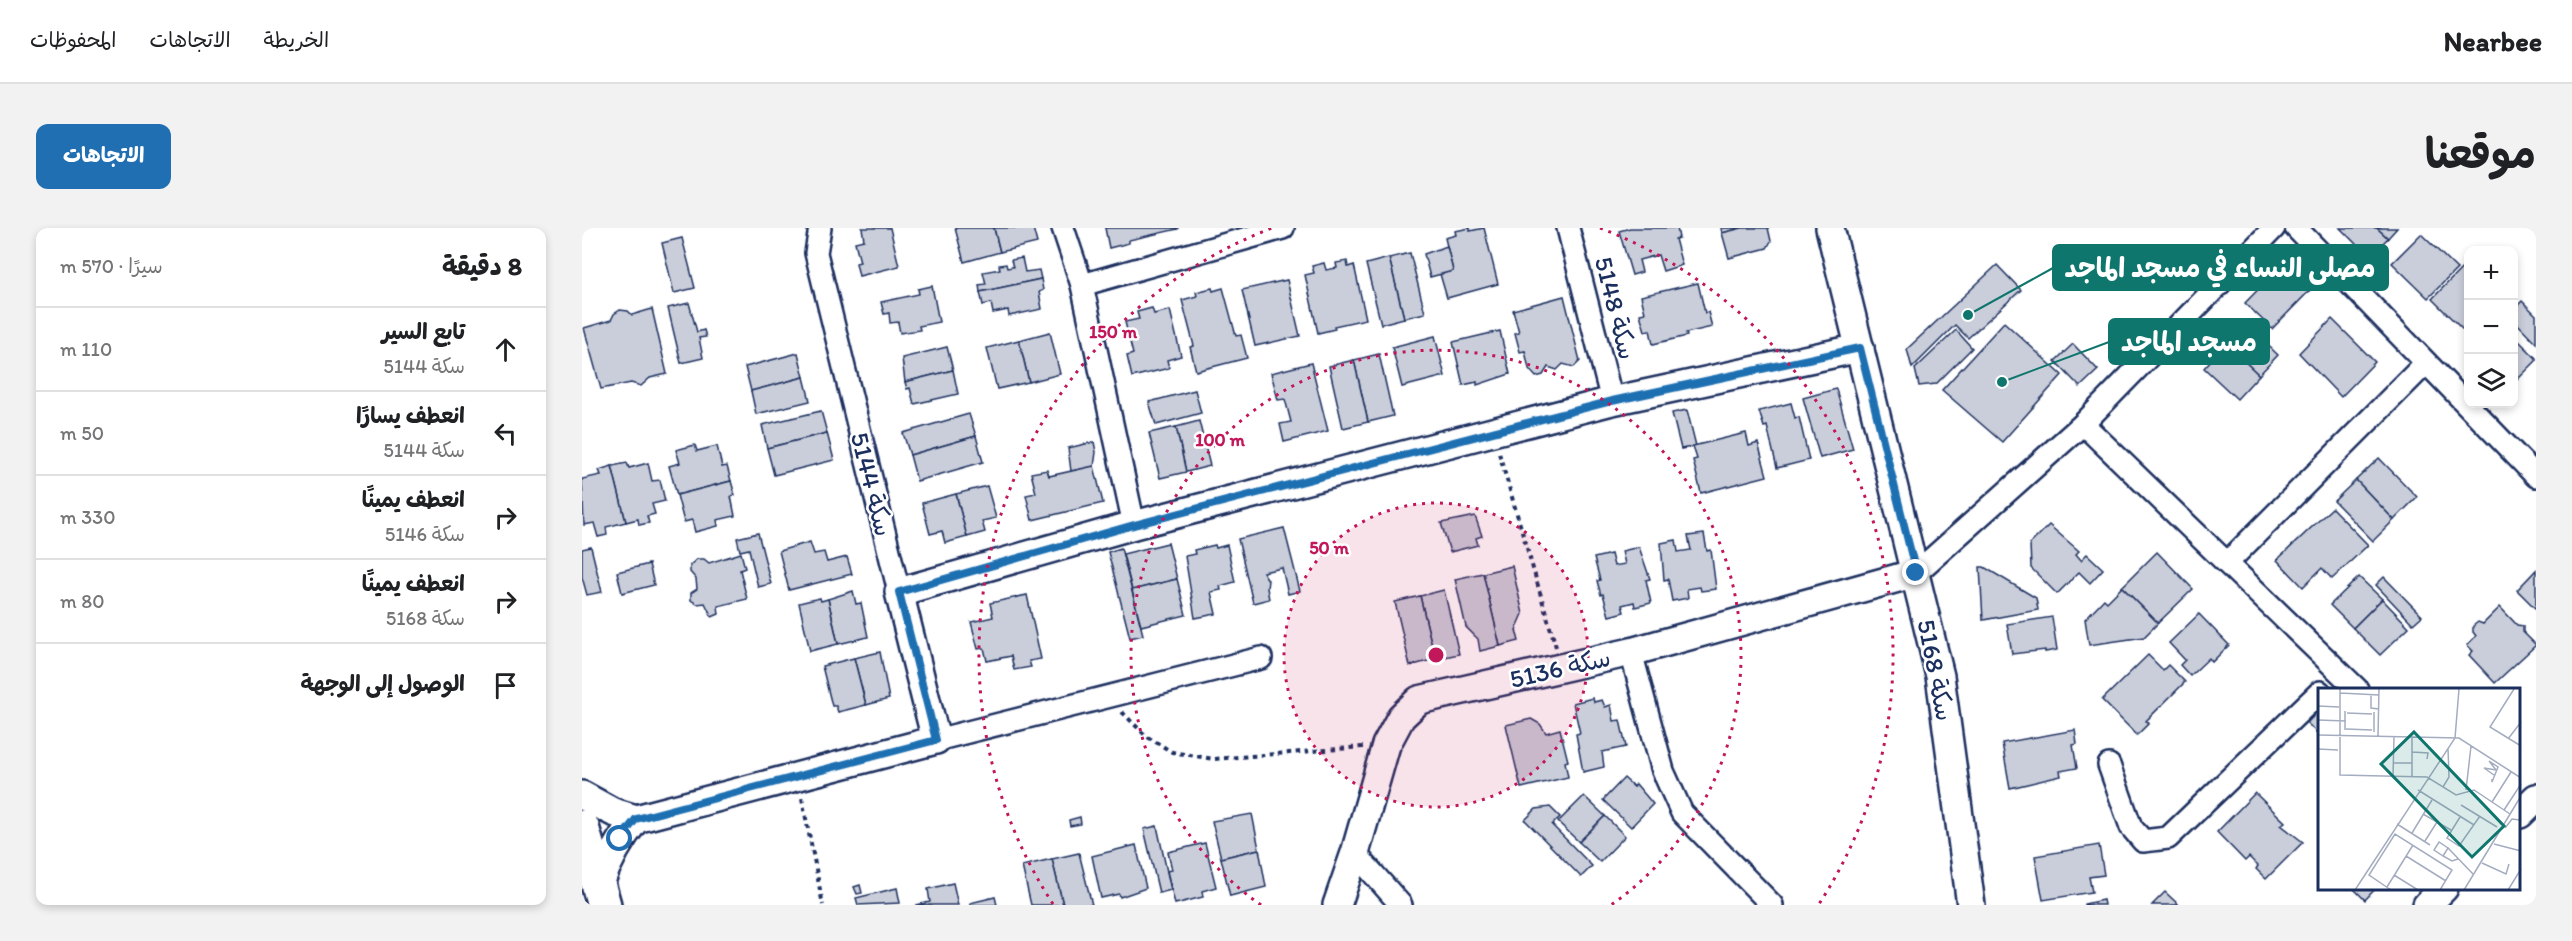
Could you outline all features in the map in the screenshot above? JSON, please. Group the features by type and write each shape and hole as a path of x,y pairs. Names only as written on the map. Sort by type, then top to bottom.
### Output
{"main road":[{"path":"582,826 602,896"}],"street":[{"name":"سكة 5144","path":"820,228 816,253 936,740"},
{"path":"1063,228 1082,285 1134,525"},
{"path":"1082,285 1283,228"},
{"name":"سكة 5148","path":"1568,228 1612,401"},
{"name":"سكة 5168","path":"1830,228 1940,676 1971,905"},
{"path":"1916,573 2083,424 2274,228"},
{"path":"2296,228 2536,476"},
{"path":"899,592 1134,525 1612,401 1860,348"},
{"path":"2227,563 2426,363"},
{"path":"2083,424 2355,688"},
{"name":"سكة 5136","path":"1337,905 1355,853 1386,745 1401,717 1419,700 1561,666 1631,652 1916,573"},
{"path":"1631,652 1663,771 1682,813 1773,905"},
{"path":"582,795 613,812 636,819 1261,658"},
{"path":"2325,688 2340,673"},
{"path":"2109,765 2131,827 2143,841 2168,838 2318,695"},
{"path":"2521,813 2536,798"},
{"path":"602,896 607,862 636,819"},
{"path":"1355,853 1401,905"},
{"path":"2427,905 2442,890"}],"path":[{"path":"1493,432 1561,666"},
{"path":"1107,697 1146,736 1172,752 1214,759 1386,745"},
{"path":"798,777 823,905"}],"building":[{"path":"862,228 890,228 899,266 859,276 856,263 860,262 855,242 864,240"},
{"path":"955,228 994,228 1000,252 964,262"},
{"path":"994,228 1033,228 1037,243 1000,252"},
{"path":"1105,228 1178,229 1129,240 1129,243 1109,248"},
{"path":"1470,228 1470,231 1484,228 1498,284 1447,298 1440,274 1453,271 1445,238 1456,235 1455,231"},
{"path":"1630,228 1677,228 1679,238 1675,239 1682,265 1663,271 1658,255 1639,260 1642,272 1632,275 1619,231"},
{"path":"1721,228 1742,228 1722,233"},
{"path":"1742,228 1768,228 1771,241 1767,248 1729,258 1722,233"},
{"path":"2340,228 2377,228 2388,238 2369,257"},
{"path":"2377,228 2397,228 2388,238"},
{"path":"2421,234 2457,269 2428,298 2392,263"},
{"path":"682,238 695,288 674,293 662,243"},
{"path":"1447,246 1453,271 1430,277 1424,254"},
{"path":"1410,253 1425,313 1404,318 1389,258"},
{"path":"1022,258 1025,272 1039,270 1041,279 980,292 979,285 986,284 983,272 1000,269 999,265 1006,264 1007,268 1013,267 1011,260"},
{"path":"1389,258 1404,318 1381,324 1366,264"},
{"path":"1347,261 1348,267 1354,265 1366,319 1334,326 1335,329 1318,333 1305,275 1314,273 1312,266 1324,263 1326,270 1337,268 1336,263"},
{"path":"2293,261 2316,284 2272,329 2245,303 2283,264 2286,267"},
{"path":"1997,265 2021,290 1968,338 1955,325 1912,368 1907,349"},
{"path":"2464,266 2464,331 2432,299"},
{"path":"1041,279 1043,290 1039,292 1042,309 1009,316 1008,310 993,313 991,303 983,305 980,292"},
{"path":"1287,280 1300,336 1255,346 1242,290"},
{"path":"1698,283 1705,313 1708,312 1712,327 1653,344 1650,330 1645,331 1640,314 1645,313 1641,296"},
{"path":"932,286 939,322 919,326 920,330 900,333 898,322 890,323 889,313 884,314 881,302 919,294 918,289"},
{"path":"1212,288 1213,291 1223,288 1236,336 1241,335 1247,358 1196,371 1190,347 1194,346 1182,300 1197,296 1196,292"},
{"path":"1564,296 1580,361 1574,367 1563,364 1557,370 1548,367 1543,375 1536,377 1529,369 1525,351 1520,352 1515,333 1519,332 1513,310"},
{"path":"2522,301 2536,315 2536,343 2518,324 2518,305"},
{"path":"689,303 697,332 704,330 706,337 699,338 703,358 681,363 668,308"},
{"path":"1152,308 1154,314 1170,310 1181,356 1167,360 1169,368 1132,377 1127,356 1133,354 1125,322 1139,319 1137,312"},
{"path":"652,309 667,374 650,378 641,386 631,383 601,389 584,328 611,320 620,310 628,311 632,315"},
{"path":"2332,319 2375,362 2341,397 2299,353"},
{"path":"2004,322 2062,375 2002,442 1942,390"},
{"path":"2246,324 2278,355 2259,375 2223,341 2236,328 2240,331"},
{"path":"1956,330 1972,348 1936,384 1919,386 1915,369"},
{"path":"1500,331 1510,374 1477,385 1477,382 1463,385 1453,342"},
{"path":"1050,332 1060,374 1029,382 1019,340"},
{"path":"1435,336 1445,376 1402,387 1392,347"},
{"path":"1019,340 1029,382 997,389 987,348"},
{"path":"2518,340 2536,358 2536,361 2518,379"},
{"path":"2223,341 2259,375 2237,399 2204,368 2211,360 2208,357"},
{"path":"2073,344 2098,370 2080,387 2055,361"},
{"path":"947,347 953,370 905,382 902,358"},
{"path":"798,353 804,377 751,391 745,367"},
{"path":"1379,354 1393,416 1368,422 1354,360"},
{"path":"1354,360 1368,422 1343,428 1329,366"},
{"path":"1311,363 1328,431 1284,442 1280,424 1291,422 1285,399 1278,400 1271,373"},
{"path":"953,370 958,394 914,404 910,388 907,389 905,382"},
{"path":"804,377 810,401 756,414 751,391"},
{"path":"1836,389 1853,449 1820,458 1803,398"},
{"path":"1195,390 1201,413 1156,425 1149,402"},
{"path":"1791,403 1795,418 1799,417 1809,460 1777,468 1767,426 1764,427 1759,411"},
{"path":"1687,410 1696,446 1681,449 1672,413"},
{"path":"821,411 827,433 767,448 762,425"},
{"path":"969,414 976,436 910,455 903,433"},
{"path":"1199,421 1210,466 1186,472 1176,427"},
{"path":"1176,427 1186,472 1160,478 1149,433"},
{"path":"827,433 834,460 774,475 767,448"},
{"path":"1746,433 1749,446 1758,443 1767,476 1701,493 1693,460 1697,459 1693,446"},
{"path":"976,436 983,462 917,481 910,455"},
{"path":"1094,442 1096,452 1094,467 1071,471 1068,448"},
{"path":"695,445 697,451 717,446 722,467 727,466 731,481 677,495 669,466 680,463 676,450"},
{"path":"2379,458 2417,497 2394,520 2356,480"},
{"path":"627,463 629,468 648,463 652,481 660,480 665,501 652,504 655,514 647,516 649,523 639,525 638,519 626,522 612,466"},
{"path":"612,466 626,522 606,527 607,535 598,537 594,523 584,525 582,479 601,475 599,470"},
{"path":"1094,466 1103,503 1032,520 1026,495 1036,493 1031,473 1047,470 1049,476"},
{"path":"2356,480 2394,520 2373,541 2334,501"},
{"path":"731,481 735,495 731,496 735,516 717,520 718,526 695,532 692,520 684,522 677,495"},
{"path":"987,486 996,518 982,521 985,532 967,537 956,494"},
{"path":"956,494 967,537 945,543 942,531 930,534 922,503"},
{"path":"2332,508 2368,545 2332,579 2322,568 2303,587 2277,560"},
{"path":"1475,516 1482,536 1476,538 1478,545 1450,552 1441,523"},
{"path":"2049,525 2079,551 2076,554 2081,560 2087,554 2103,569 2090,583 2079,572 2057,594 2031,568 2030,544"},
{"path":"1284,528 1300,591 1288,594 1282,568 1263,572 1268,580 1269,599 1253,603 1238,539"},
{"path":"758,533 771,584 758,587 749,549 740,551 737,538"},
{"path":"1704,534 1707,551 1711,550 1716,589 1701,591 1700,587 1687,589 1688,598 1672,601 1668,579 1664,580 1661,543 1676,540 1678,552 1691,550 1688,536"},
{"path":"810,542 814,554 824,552 827,562 847,557 852,574 789,590 779,551"},
{"path":"1168,543 1177,579 1132,590 1123,554"},
{"path":"1215,545 1216,548 1227,545 1235,582 1220,586 1221,590 1211,592 1216,614 1195,618 1185,556 1195,554 1194,550"},
{"path":"591,547 602,592 587,595 582,577 582,549"},
{"path":"1639,547 1650,579 1646,580 1651,603 1635,607 1634,602 1622,605 1624,612 1609,616 1597,581 1600,580 1594,558 1611,554 1614,566 1625,564 1622,551"},
{"path":"1121,548 1143,635 1130,638 1108,552"},
{"path":"2157,552 2193,589 2158,623 2122,587"},
{"path":"741,553 745,568 740,570 747,599 718,606 719,614 712,617 705,603 697,604 691,600 691,593 697,589 696,579 690,572 690,565 697,559 704,559 709,563"},
{"path":"649,564 654,585 622,593 617,572"},
{"path":"1512,566 1523,614 1516,630 1519,641 1500,646 1483,573"},
{"path":"1980,567 1984,567 2036,598 2038,610 1983,620"},
{"path":"2536,570 2536,609 2517,590"},
{"path":"1483,573 1500,646 1480,651 1478,639 1466,627 1455,579"},
{"path":"2359,577 2382,599 2353,628 2330,605"},
{"path":"2384,577 2422,616 2413,624 2376,585"},
{"path":"1177,579 1186,615 1141,626 1132,590"},
{"path":"2122,587 2158,623 2144,637 2089,645 2085,619 2104,599 2107,602"},
{"path":"1444,590 1459,654 1435,659 1420,596"},
{"path":"853,591 856,604 861,603 868,637 838,644 828,599"},
{"path":"1027,595 1041,659 1029,661 1031,667 1014,670 1011,656 987,661 984,648 978,649 971,622 993,617 990,603"},
{"path":"1420,596 1435,659 1410,666 1395,602"},
{"path":"820,598 821,601 828,599 838,644 810,651 799,603"},
{"path":"2382,599 2409,627 2380,655 2353,628"},
{"path":"2500,607 2517,625 2523,626 2523,632 2536,645 2495,683 2469,655 2473,651 2467,645 2476,636 2473,626 2478,622 2483,624"},
{"path":"2199,614 2229,645 2212,662 2209,658 2190,676 2180,665 2185,660 2169,643"},
{"path":"2052,617 2057,650 2012,654 2007,624"},
{"path":"880,652 889,699 866,705 854,658"},
{"path":"2148,655 2163,670 2168,665 2185,682 2146,721 2149,723 2137,735 2102,700"},
{"path":"854,658 866,705 838,712 836,706 832,706 822,666"},
{"path":"1593,698 1594,702 1602,700 1605,707 1611,705 1614,721 1620,720 1626,747 1602,752 1604,767 1583,772 1576,734 1580,733 1573,703"},
{"path":"2318,711 2318,734 2307,723"},
{"path":"1531,719 1540,724 1546,733 1560,729 1568,761 1565,762 1568,777 1521,788 1506,725"},
{"path":"2075,730 2077,744 2073,745 2077,768 2060,771 2061,776 2010,788 2002,743"},
{"path":"1624,778 1634,787 1636,784 1653,804 1631,827 1603,800"},
{"path":"2255,793 2285,822 2281,825 2303,842 2266,879 2249,857 2245,861 2217,832"},
{"path":"1584,796 1605,816 1579,842 1558,822"},
{"path":"1550,807 1560,817 1552,825 1592,866 1581,877 1525,820 1536,809"},
{"path":"1252,814 1259,849 1221,858 1212,821"},
{"path":"1605,816 1625,836 1600,862 1579,842"},
{"path":"1080,817 1081,824 1070,826 1069,820"},
{"path":"1157,826 1171,890 1159,893 1144,829"},
{"path":"1205,843 1216,887 1202,891 1203,897 1175,904 1167,871 1172,870 1168,852"},
{"path":"1136,845 1146,888 1120,897 1119,894 1101,898 1092,856"},
{"path":"2099,845 2104,875 2089,877 2092,892 2043,900 2035,856"},
{"path":"1259,849 1266,887 1230,896 1221,858"},
{"path":"1079,853 1092,905 1063,905 1052,859"},
{"path":"1052,859 1063,905 1031,905 1022,866"},
{"path":"953,883 958,905 916,905 930,902 928,889"},
{"path":"860,885 862,893 857,894 854,887"},
{"path":"897,888 900,903 858,905 856,898"},
{"path":"2355,890 2374,890 2365,900"},
{"path":"2165,892 2179,905 2152,905"},
{"path":"995,897 997,905 970,905 970,903"},
{"path":"2103,900 2104,905 2084,905 2084,904"}],"place":[{"name":"مصلى النساء في مسجد الماجد","path":"1968,315"},
{"name":"مسجد الماجد","path":"2002,382"}],"route":[{"path":"620,839 636,819 936,740 899,592 1134,525 1612,401 1860,348 1916,573"}]}
